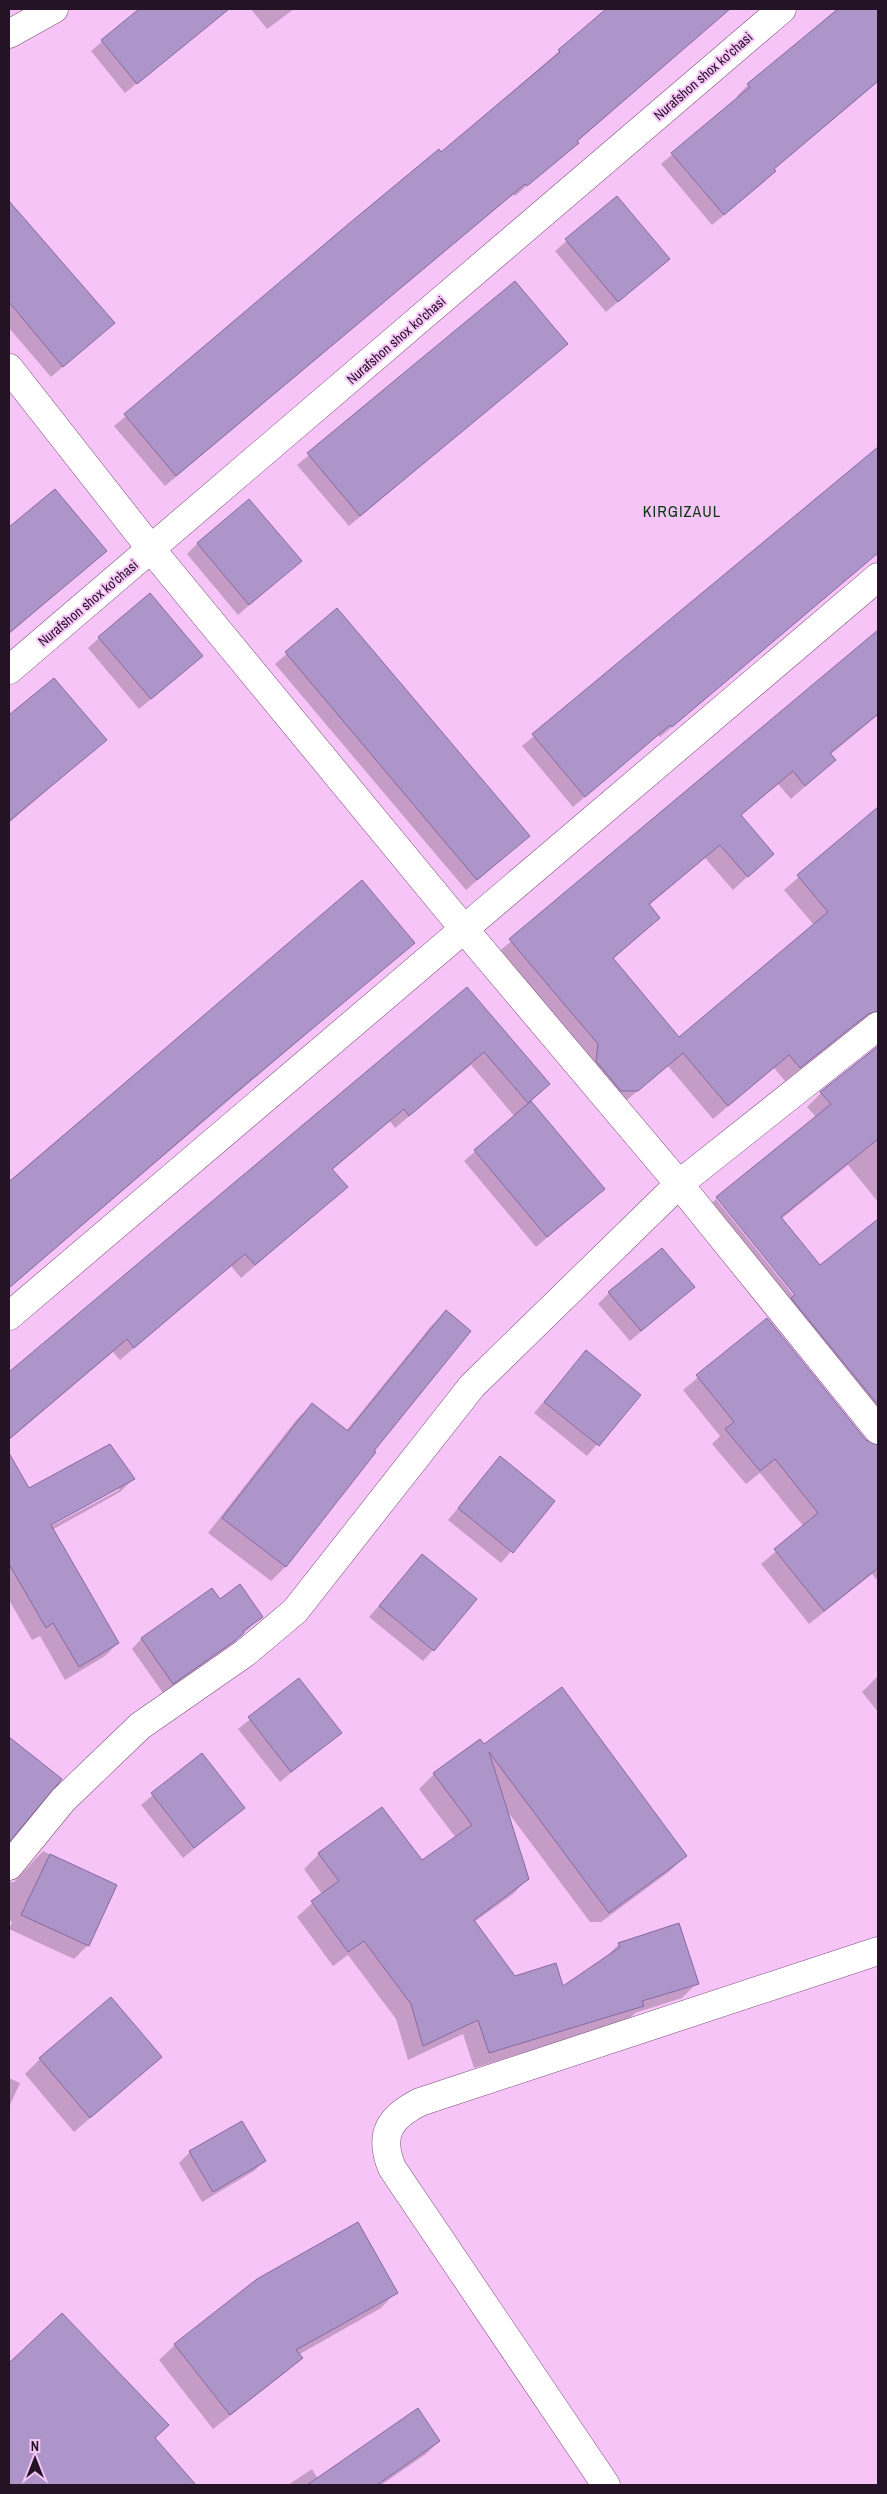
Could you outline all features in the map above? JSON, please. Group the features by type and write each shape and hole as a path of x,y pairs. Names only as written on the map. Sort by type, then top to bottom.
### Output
{"street":[{"path":"9,34 54,9"},
{"name":"Nurafshon shox ko'chasi","path":"9,670 782,9"},
{"path":"9,368 151,550 464,929 679,1184 878,1430"},
{"path":"9,1316 878,577"},
{"path":"9,1866 63,1800 140,1726 245,1653 295,1611 472,1386 679,1184 878,1026"},
{"path":"606,2485 392,2168 386,2147 389,2126 403,2111 420,2102 878,1951"}],"building":[{"path":"139,9 229,9 137,84 101,40"},
{"path":"606,9 730,9 577,141 579,143 527,186 525,184 176,476 124,414 439,149 441,152 560,52 558,50"},
{"path":"838,9 878,9 878,81 774,169 776,171 724,215 671,153 750,87 747,84"},
{"path":"617,196 670,259 618,302 565,239"},
{"path":"9,201 115,323 63,367 9,302"},
{"path":"515,281 568,344 360,516 307,453"},
{"path":"878,447 878,553 672,727 670,725 585,797 532,734"},
{"path":"55,489 107,551 9,633 9,527"},
{"path":"249,499 302,561 249,605 197,543"},
{"path":"150,593 203,656 151,699 98,637"},
{"path":"337,608 530,836 477,880 285,652"},
{"path":"878,630 878,714 830,753 836,760 805,786 793,771 741,815 774,854 748,877 720,845 649,904 660,918 613,958 679,1037 828,912 797,875 878,807 878,1011 868,1014 800,1068 789,1055 728,1106 683,1053 638,1091 621,1091 596,1061 598,1044 509,939"},
{"path":"54,678 107,740 9,821 9,715"},
{"path":"362,880 415,943 234,1094 9,1288 9,1182"},
{"path":"467,987 550,1084 528,1103 484,1052 409,1116 404,1109 332,1169 348,1187 255,1265 245,1254 134,1348 127,1339 9,1439 9,1372"},
{"path":"878,1046 878,1139 781,1217 820,1265 878,1219 878,1405 791,1298 795,1295 716,1197 831,1104 820,1092"},
{"path":"531,1101 605,1189 547,1237 474,1150"},
{"path":"662,1248 695,1287 641,1331 608,1292"},
{"path":"446,1310 471,1331 374,1451 376,1452 286,1567 222,1518 312,1403 348,1431"},
{"path":"767,1318 866,1440 878,1445 878,1568 824,1611 774,1549 818,1513 775,1459 760,1471 725,1429 734,1422 696,1375"},
{"path":"586,1350 641,1395 599,1446 544,1402"},
{"path":"110,1444 135,1479 51,1525 119,1643 79,1667 53,1623 46,1628 9,1564 9,1453 29,1488"},
{"path":"500,1456 555,1501 513,1553 458,1508"},
{"path":"422,1554 477,1599 434,1651 379,1606"},
{"path":"240,1584 263,1617 243,1631 244,1633 236,1640 173,1684 141,1638 212,1588 220,1599"},
{"path":"299,1678 342,1733 291,1772 248,1717"},
{"path":"562,1687 687,1856 609,1913 489,1752 529,1879 474,1920 515,1976 556,1963 563,1986 620,1947 618,1943 679,1923 699,1984 642,2001 644,2006 489,2053 478,2020 423,2046 411,2004 364,1941 348,1952 311,1901 339,1881 318,1853 382,1807 422,1860 472,1825 433,1773 480,1739 484,1744"},
{"path":"9,1737 62,1779 9,1842"},
{"path":"202,1753 245,1808 194,1848 151,1793"},
{"path":"50,1854 117,1885 89,1946 21,1915"},
{"path":"111,1997 162,2057 90,2118 39,2058"},
{"path":"242,2121 266,2161 213,2192 189,2151"},
{"path":"358,2222 398,2293 296,2350 303,2358 230,2415 174,2344 257,2279"},
{"path":"62,2313 169,2425 155,2438 196,2485 9,2485 9,2363"},
{"path":"418,2408 440,2441 377,2485 307,2485"}],"district":[{"name":"KIRGIZAUL","path":"682,511"}]}
